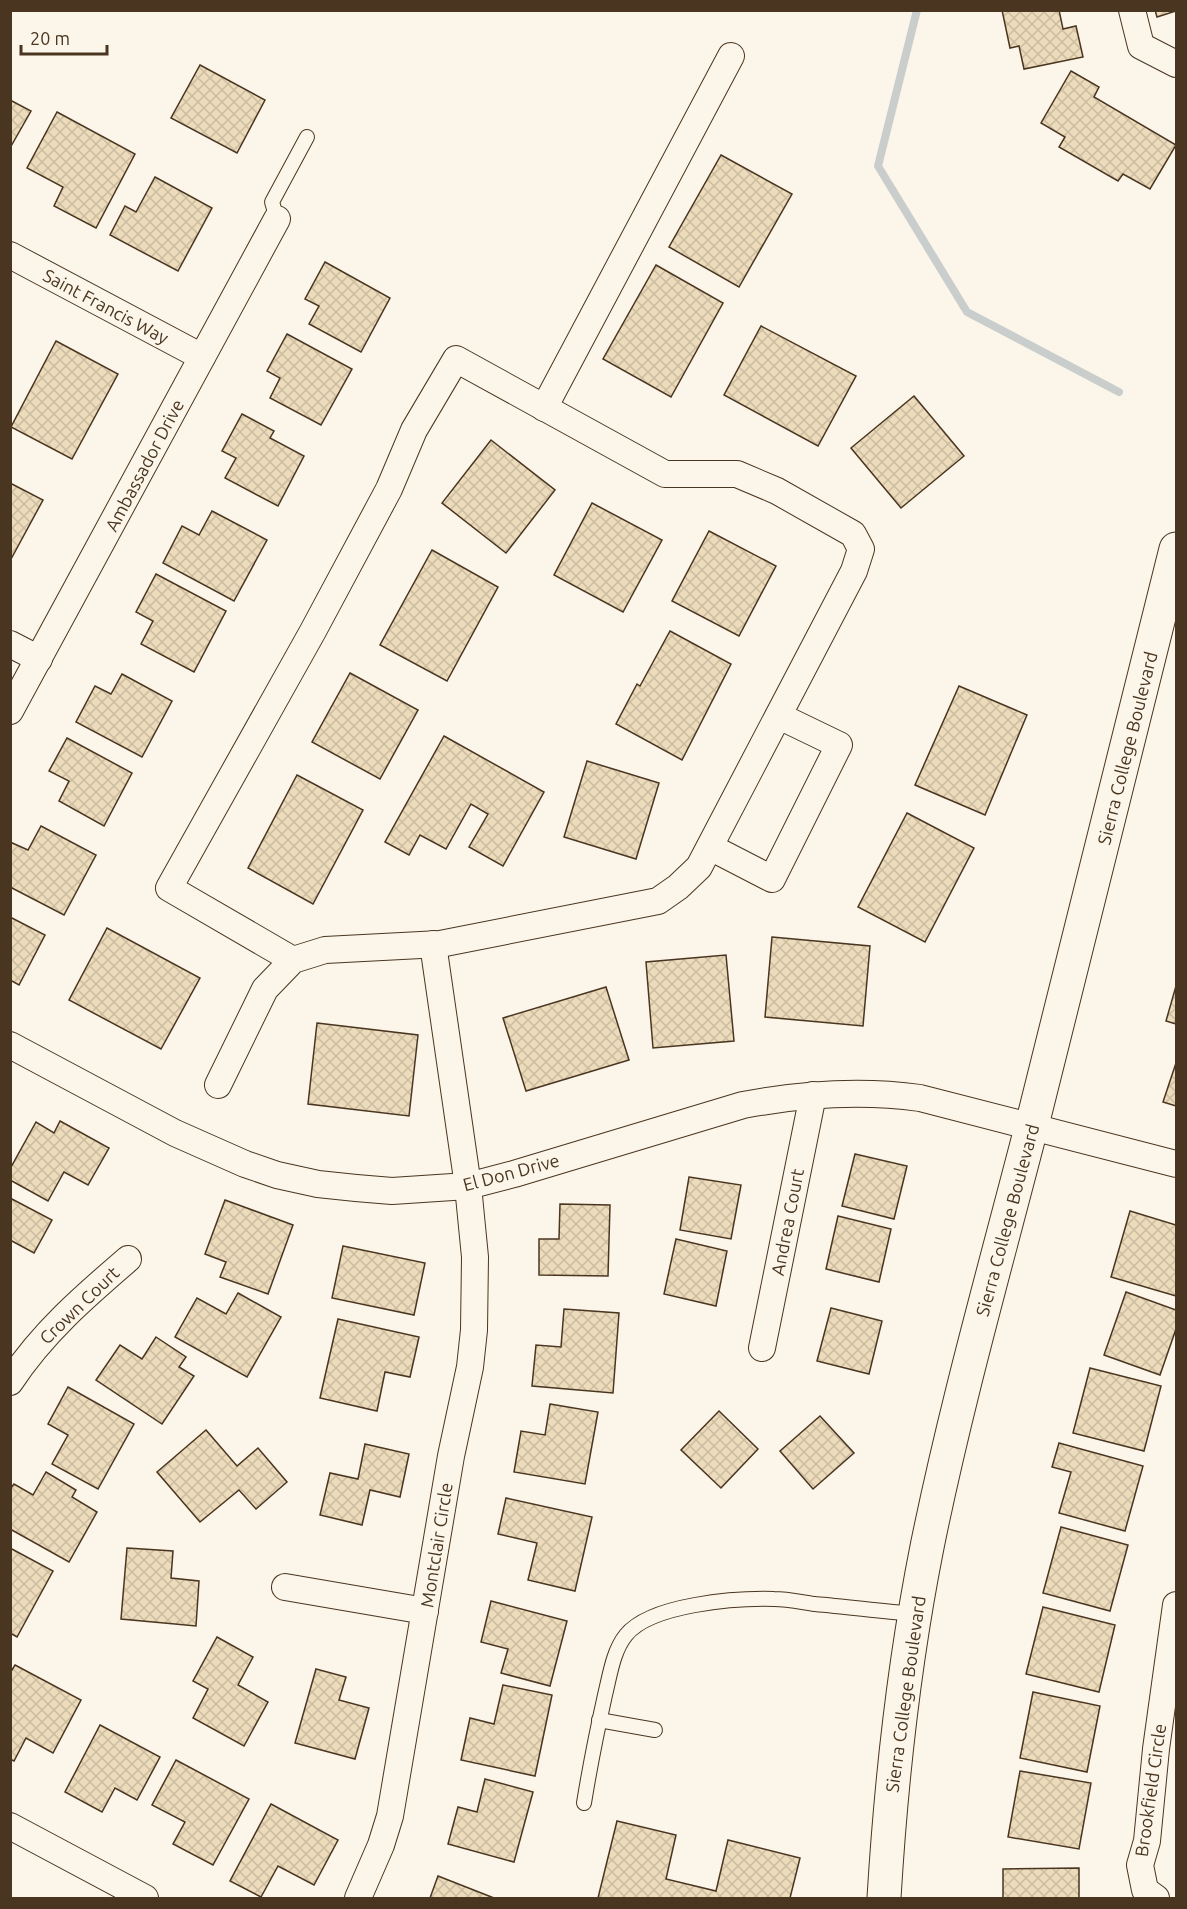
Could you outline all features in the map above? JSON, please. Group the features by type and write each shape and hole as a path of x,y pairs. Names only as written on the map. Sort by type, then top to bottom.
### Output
{"main road":[{"name":"Sierra College Boulevard","path":"884,1899 893,1777 915,1614 952,1434 1032,1127 1176,549"}],"street":[{"path":"1132,10 1141,46 1176,64"},
{"path":"544,408 731,56"},
{"name":"Ambassador Drive","path":"10,711 277,219"},
{"name":"Saint Francis Way","path":"10,255 202,357"},
{"path":"218,1085 265,989 293,960 325,950 433,944 658,901 678,887 699,867 854,571 861,549 853,534 777,491 737,474 665,474 456,359 414,430 389,489 313,631 169,888 293,960"},
{"path":"10,644 39,659"},
{"path":"710,847 772,879 839,745 779,716"},
{"name":"Montclair Circle","path":"358,1899 381,1845 390,1816 451,1456 470,1366 474,1330 475,1257 468,1186 433,944"},
{"name":"El Don Drive","path":"10,1046 175,1133 245,1164 277,1175 318,1184 392,1191 468,1186 710,1114 777,1099 813,1095 885,1094 920,1098 1032,1127"},
{"name":"Andrea Court","path":"762,1348 813,1095"},
{"path":"1032,1127 1176,1164"},
{"name":"Crown Court","path":"10,1383 53,1327 128,1259"},
{"path":"285,1587 425,1611"},
{"name":"Brookfield Circle","path":"1156,1899 1146,1890 1140,1865 1147,1841 1156,1749 1176,1605"},
{"path":"10,1826 145,1899"}],"lane":[{"path":"277,219 272,202 307,137"},
{"path":"584,1803 599,1720 618,1648 626,1634 655,1614 714,1603 774,1599 915,1614"},
{"path":"599,1720 655,1730"}],"building":[{"path":"1002,10 1059,10 1063,29 1076,26 1083,57 1024,69 1019,46 1010,48"},
{"path":"1155,10 1176,10 1176,11 1157,17"},
{"path":"200,65 265,100 237,153 171,118"},
{"path":"1071,71 1099,87 1094,97 1176,145 1150,189 1123,174 1118,181 1059,147 1065,137 1041,123"},
{"path":"10,100 31,111 10,148"},
{"path":"57,112 135,154 96,228 54,206 63,187 27,168"},
{"path":"721,155 792,194 739,287 669,247"},
{"path":"155,177 212,208 178,271 110,235 125,206 136,212"},
{"path":"325,262 390,298 361,352 309,324 319,306 305,299"},
{"path":"656,265 723,303 671,397 603,359"},
{"path":"761,326 856,376 818,446 724,395"},
{"path":"287,334 352,369 321,425 270,398 280,378 267,371"},
{"path":"56,341 118,374 72,459 11,427"},
{"path":"914,396 964,456 901,508 851,448"},
{"path":"242,414 274,431 270,438 304,456 278,506 225,478 236,458 222,451"},
{"path":"491,440 555,490 506,553 442,503"},
{"path":"10,483 43,500 10,561"},
{"path":"592,503 662,540 623,612 554,575"},
{"path":"212,511 267,540 234,601 163,563 182,526 199,535"},
{"path":"709,531 776,566 739,636 672,601"},
{"path":"432,550 498,587 447,681 380,645"},
{"path":"156,574 226,611 194,672 141,644 153,621 136,612"},
{"path":"670,631 731,664 682,760 616,724 637,684 640,686"},
{"path":"350,673 418,710 380,779 312,742"},
{"path":"122,674 172,701 142,757 76,722 95,686 111,694"},
{"path":"959,686 1027,715 985,815 915,785"},
{"path":"444,736 544,792 503,866 469,847 488,814 471,804 446,849 420,835 409,855 385,842"},
{"path":"67,738 132,773 104,826 59,801 69,781 49,771"},
{"path":"587,761 659,783 636,859 564,837"},
{"path":"297,775 363,810 313,904 248,868"},
{"path":"907,813 974,848 925,942 858,907"},
{"path":"41,826 96,855 64,915 10,887 10,842 28,850"},
{"path":"10,917 45,935 19,985 10,980"},
{"path":"107,928 200,978 161,1049 69,1000"},
{"path":"772,937 870,946 863,1026 765,1017"},
{"path":"726,955 734,1041 653,1048 646,962"},
{"path":"1176,986 1176,1024 1166,1021"},
{"path":"606,987 629,1060 526,1091 503,1018"},
{"path":"317,1023 418,1035 409,1116 308,1104"},
{"path":"1176,1063 1176,1106 1163,1102"},
{"path":"60,1121 109,1148 88,1185 64,1172 48,1201 10,1180 10,1169 36,1122 54,1133"},
{"path":"855,1154 907,1166 894,1219 842,1206"},
{"path":"689,1177 741,1185 731,1239 680,1230"},
{"path":"10,1198 52,1220 34,1253 10,1240"},
{"path":"225,1200 293,1225 268,1294 220,1277 226,1262 205,1254"},
{"path":"560,1204 610,1205 608,1276 539,1275 539,1239 559,1239"},
{"path":"1130,1211 1176,1225 1176,1296 1111,1277"},
{"path":"838,1216 891,1229 879,1282 826,1269"},
{"path":"676,1239 727,1251 716,1306 664,1294"},
{"path":"343,1246 425,1263 414,1315 332,1298"},
{"path":"1126,1292 1176,1310 1176,1329 1160,1375 1104,1355"},
{"path":"238,1293 281,1317 247,1377 175,1337 197,1298 226,1314"},
{"path":"831,1308 882,1321 869,1374 817,1361"},
{"path":"564,1309 619,1313 613,1393 532,1386 536,1345 561,1347"},
{"path":"338,1319 419,1337 410,1377 385,1372 377,1411 320,1398"},
{"path":"156,1337 186,1357 179,1367 194,1376 162,1424 96,1380 120,1345 142,1359"},
{"path":"1090,1368 1161,1386 1144,1451 1073,1433"},
{"path":"68,1387 134,1424 98,1489 52,1464 68,1435 48,1424"},
{"path":"550,1404 598,1412 585,1484 514,1472 521,1431 545,1435"},
{"path":"719,1411 758,1449 721,1488 681,1450"},
{"path":"820,1416 854,1453 813,1489 780,1451"},
{"path":"206,1430 237,1466 258,1448 287,1482 256,1509 239,1490 200,1522 157,1472"},
{"path":"1059,1443 1143,1466 1125,1531 1059,1513 1071,1472 1052,1467"},
{"path":"365,1444 409,1454 400,1497 370,1490 362,1525 320,1515 330,1473 358,1479"},
{"path":"46,1472 76,1490 72,1497 97,1512 69,1562 10,1529 10,1489 14,1484 33,1495"},
{"path":"506,1498 592,1517 575,1591 528,1580 537,1543 498,1534"},
{"path":"1061,1527 1128,1545 1110,1611 1043,1593"},
{"path":"10,1548 53,1571 17,1637 10,1633"},
{"path":"127,1548 173,1551 171,1578 199,1581 196,1626 121,1619"},
{"path":"491,1601 567,1621 550,1686 501,1673 508,1649 481,1642"},
{"path":"1043,1607 1115,1625 1099,1692 1026,1674"},
{"path":"217,1637 253,1657 238,1685 268,1702 244,1746 193,1718 208,1689 193,1681"},
{"path":"15,1665 81,1700 53,1753 26,1738 14,1761 10,1759 10,1673"},
{"path":"316,1669 346,1677 339,1700 369,1708 355,1759 295,1743"},
{"path":"503,1685 552,1695 535,1776 461,1760 470,1718 494,1724"},
{"path":"1033,1692 1100,1706 1087,1772 1020,1758"},
{"path":"100,1725 160,1757 137,1800 115,1788 102,1812 65,1792"},
{"path":"176,1760 249,1799 213,1865 173,1844 185,1822 152,1805"},
{"path":"1020,1771 1091,1783 1079,1849 1008,1837"},
{"path":"485,1779 533,1792 514,1862 448,1844 458,1807 477,1812"},
{"path":"271,1804 338,1840 314,1885 278,1866 261,1897 230,1881"},
{"path":"617,1821 676,1835 666,1879 716,1891 728,1840 800,1858 790,1898 598,1898"},
{"path":"1079,1868 1079,1898 1003,1898 1003,1869"},
{"path":"438,1876 494,1898 430,1898"}],"waterway":[{"path":"917,10 878,166 967,312 1119,392"}]}
